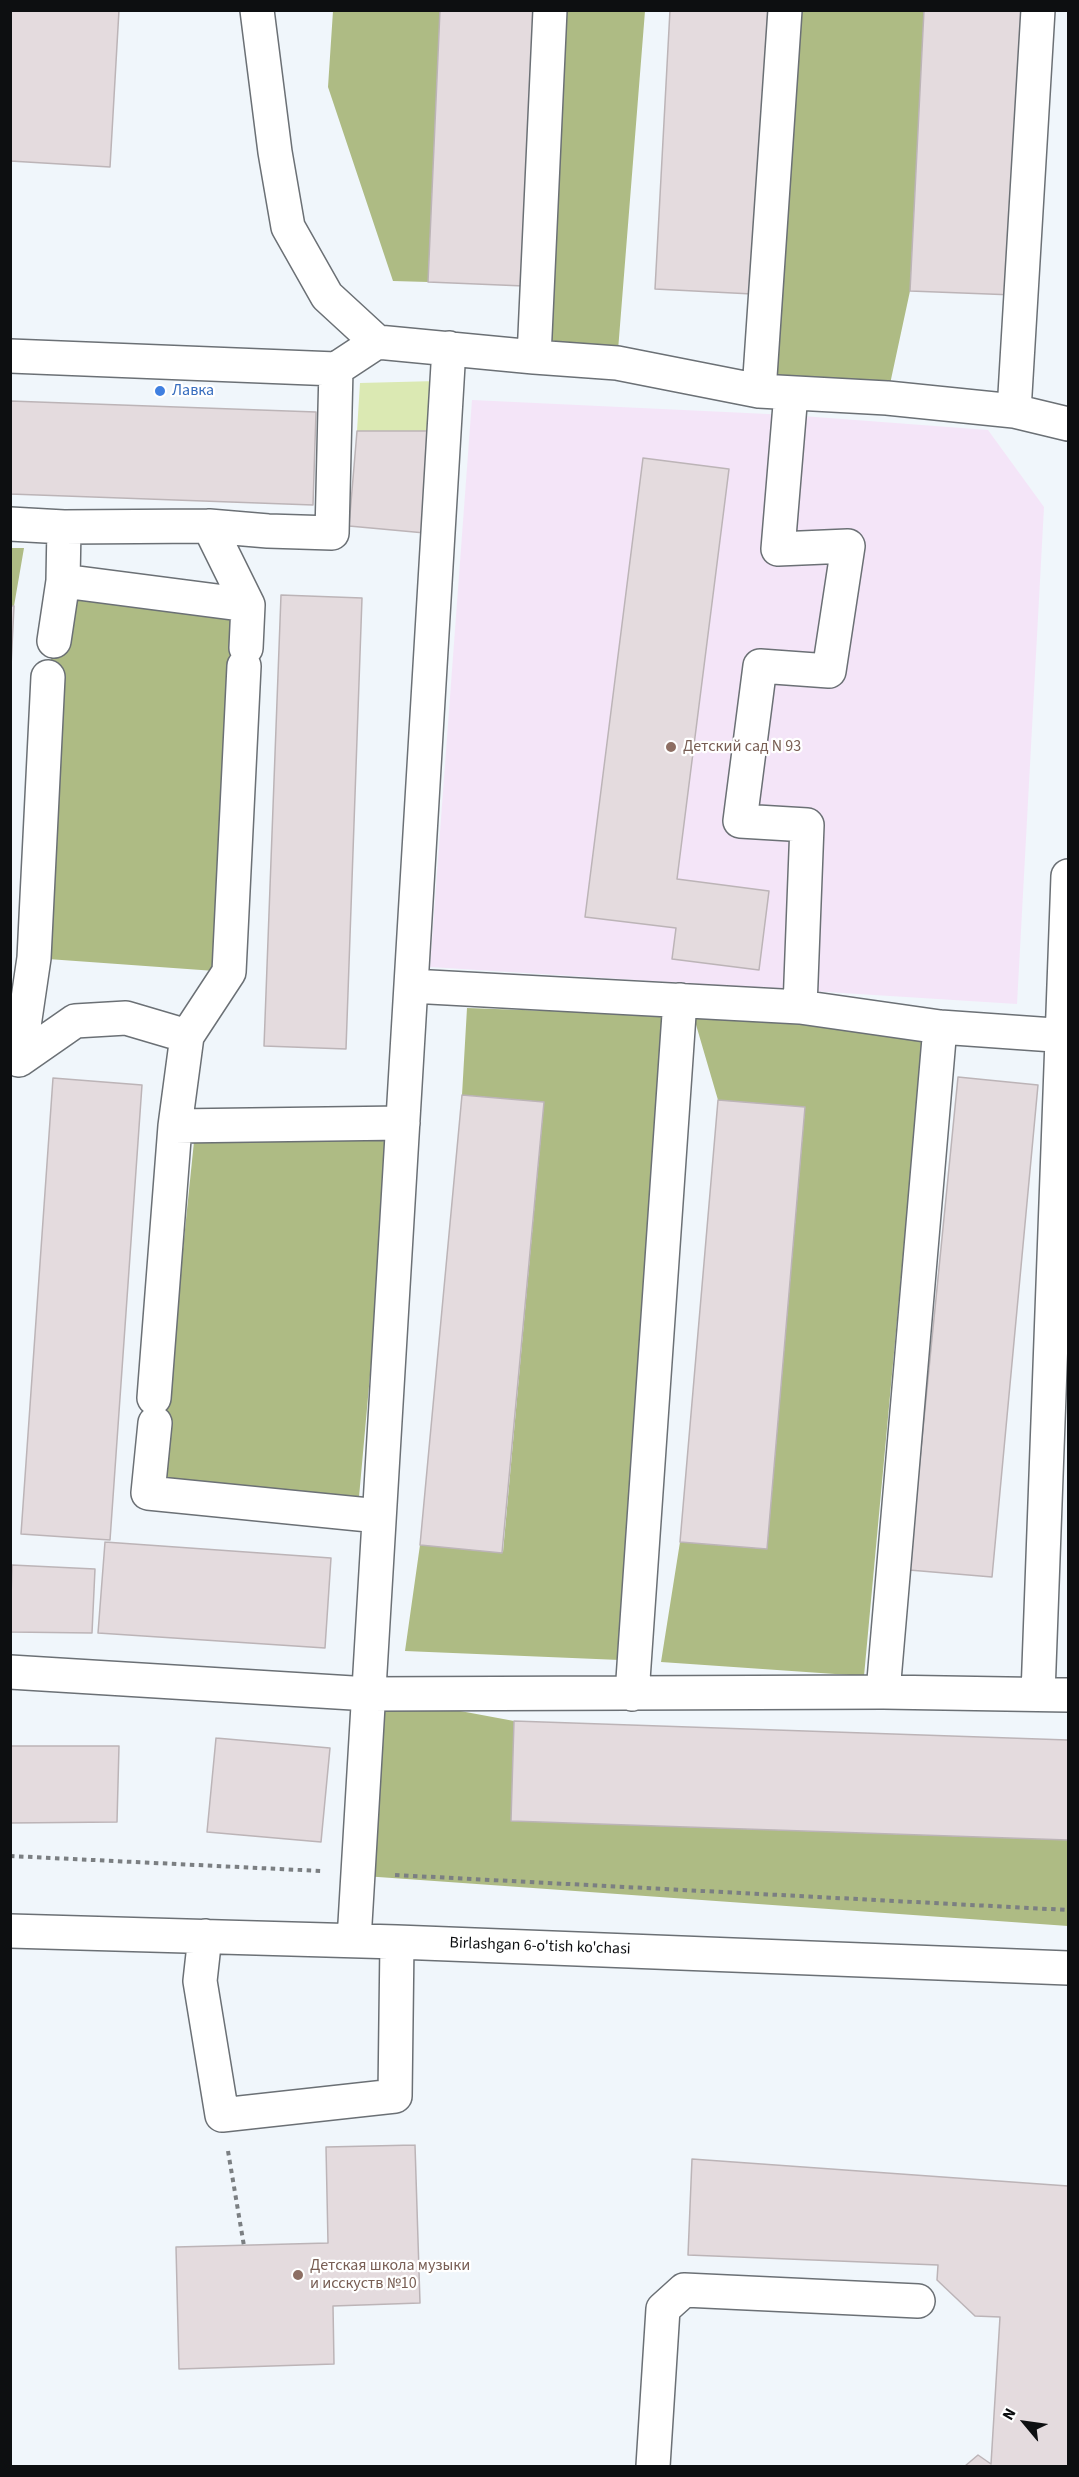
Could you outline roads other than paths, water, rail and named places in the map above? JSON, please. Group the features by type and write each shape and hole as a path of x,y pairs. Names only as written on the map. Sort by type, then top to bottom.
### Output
{"street":[{"path":"257,10 275,152 288,227 327,296 376,342 617,363 759,392 887,398 1014,411 1068,424"},
{"path":"534,357 550,10"},
{"path":"759,392 785,10"},
{"path":"1014,411 1038,10"},
{"path":"10,356 336,369 376,342"},
{"path":"354,1940 449,348"},
{"path":"10,524 64,527 209,526 268,531 332,532 336,369"},
{"path":"791,393 778,549 848,546 829,671 760,666 740,821 807,825 800,1006"},
{"path":"209,526 248,605 229,972 187,1036 175,1125 148,1493 380,1516"},
{"path":"54,641 63,581 64,527"},
{"path":"63,581 248,605"},
{"path":"15,1066 34,958 48,677"},
{"path":"10,1672 369,1694 883,1692 1053,1695 1068,876"},
{"path":"411,986 800,1006 940,1027 1065,1036"},
{"path":"632,1694 680,1000"},
{"path":"15,1066 75,1021 126,1018 187,1036"},
{"path":"883,1692 940,1027"},
{"path":"175,1125 403,1123"},
{"name":"Birlashgan 6-o'tish ko'chasi","path":"10,1931 354,1940 1068,1968"},
{"path":"205,1936 200,1981 222,2115 395,2096 397,1942"},
{"path":"653,2466 663,2309 684,2290 918,2301"}],"place":[{"name":"Лавка","path":"160,391"},
{"name":"Детский сад N 93","path":"671,747"},
{"name":"Детская школа музыки и исскуств №10","path":"298,2275"}]}
